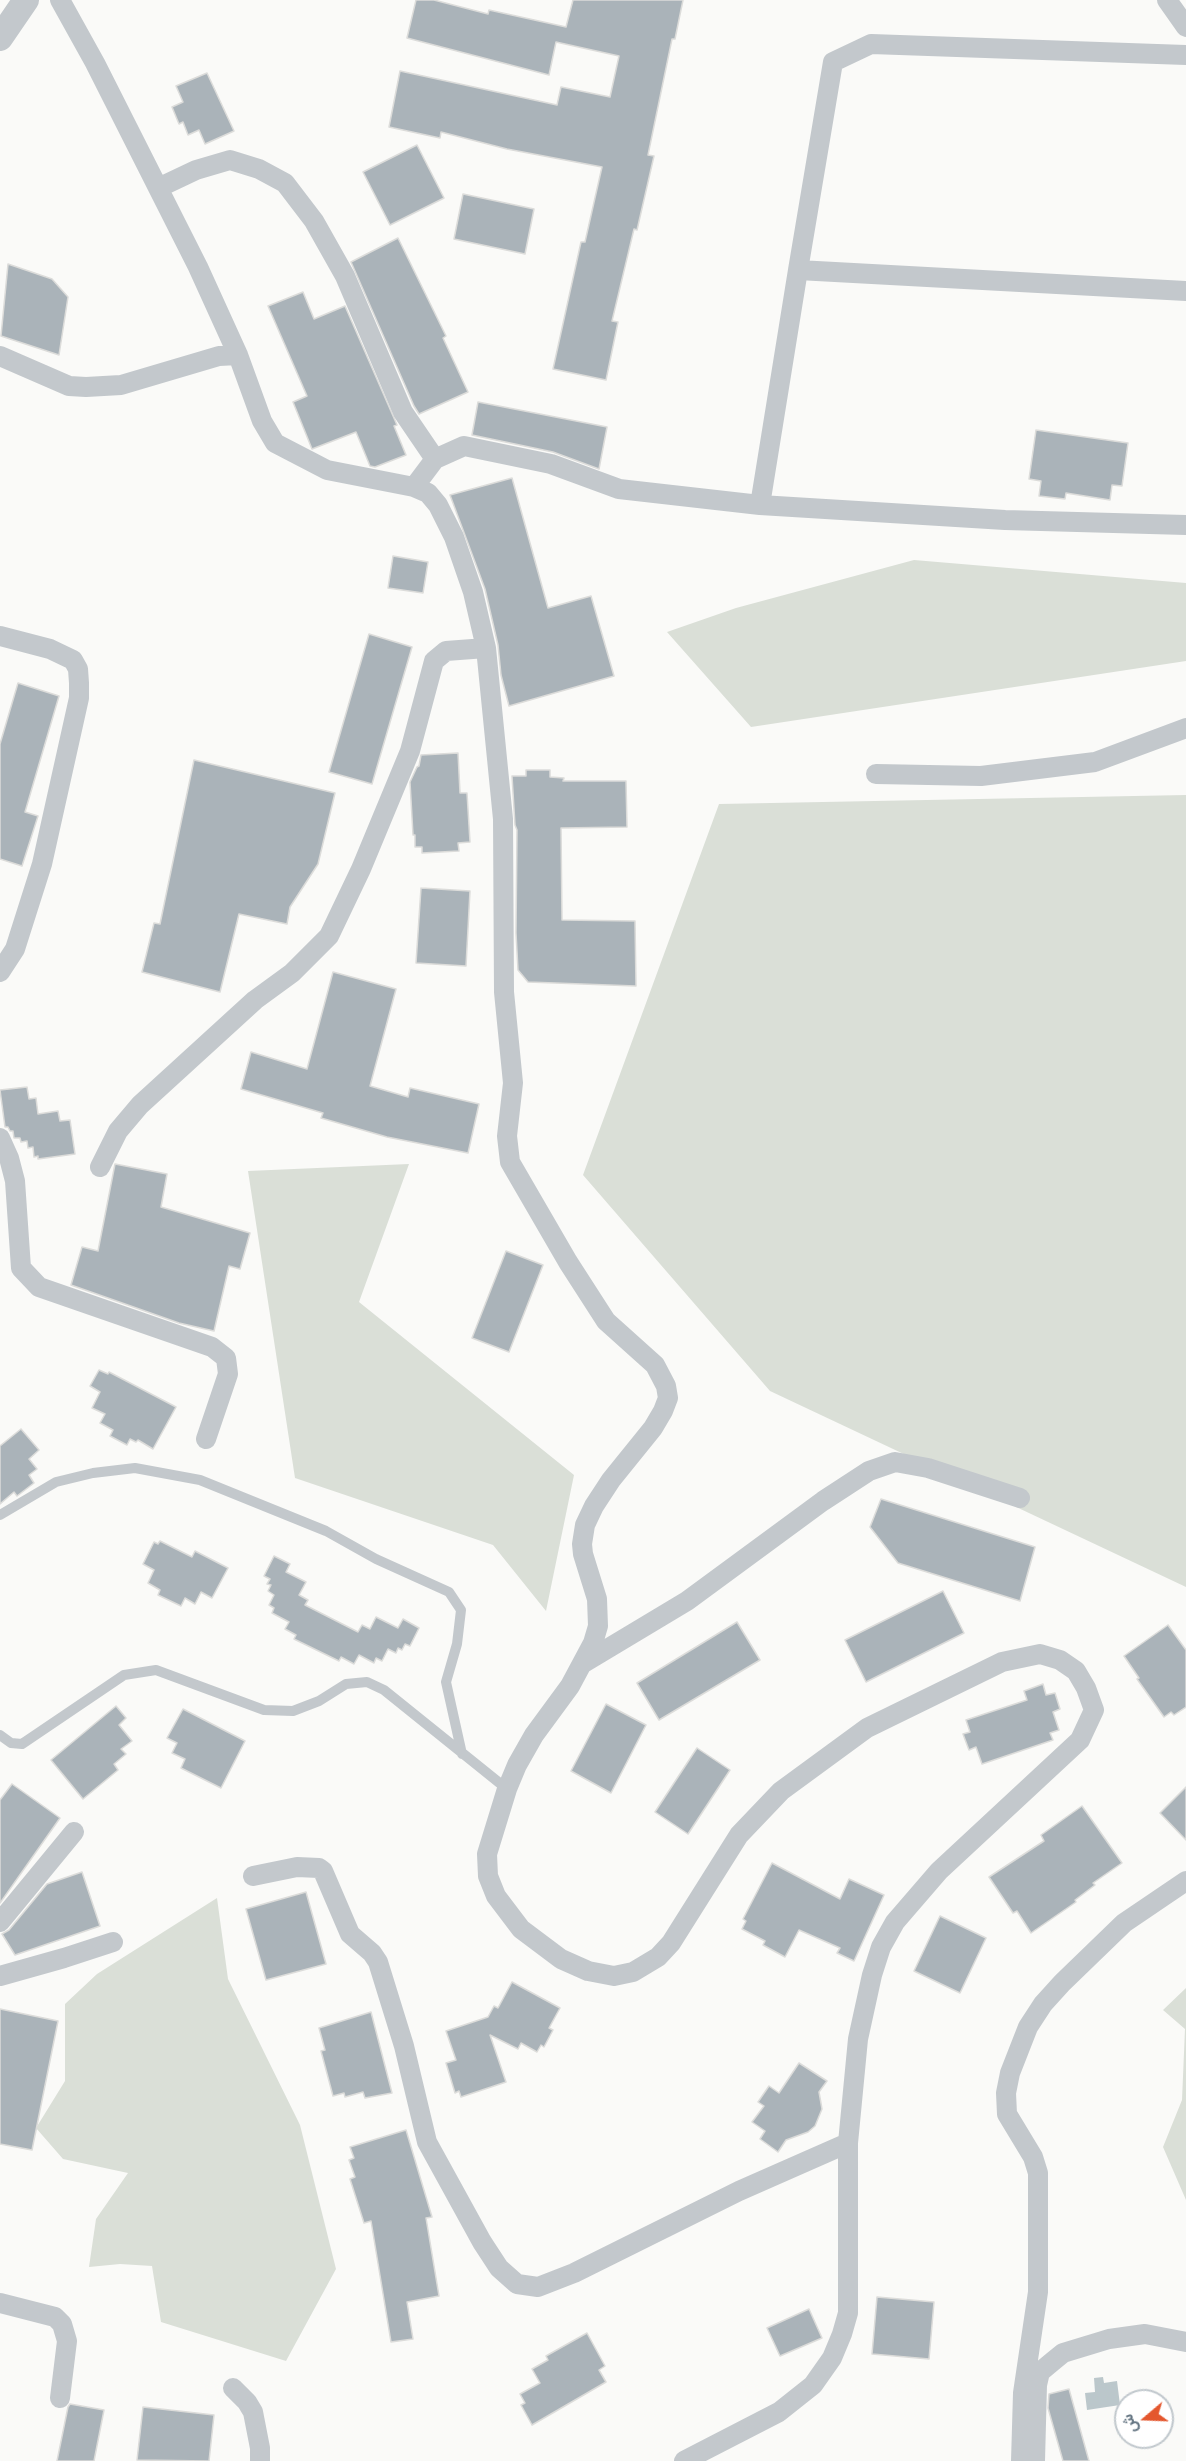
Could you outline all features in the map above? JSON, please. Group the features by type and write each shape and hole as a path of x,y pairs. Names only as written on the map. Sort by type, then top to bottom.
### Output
{"street":[{"path":"0,38 26,0"},
{"path":"60,0 198,267 238,355 262,421 275,442 327,470 414,487 428,493 438,505 454,537 473,592 486,648 503,819 504,992 513,1083 507,1136 510,1162 568,1262 606,1321 655,1365 666,1386 668,1398 653,1428 611,1480 585,1525 583,1554 596,1592 598,1626 593,1643 570,1686 534,1735 517,1764 507,1789 487,1854 488,1876 496,1896 521,1929 561,1959 588,1971 614,1976 633,1972 658,1956 681,1930 700,1893 739,1835 781,1791 867,1728 1010,1659 1040,1654 1060,1659 1076,1671 1086,1688 1094,1710 1083,1735 1070,1750 939,1870 895,1922 881,1947 858,2039 848,2143 848,2313 842,2334 831,2358 813,2385 780,2412 684,2461"},
{"path":"1167,0 1186,27"},
{"path":"760,505 833,62 871,44 1186,55"},
{"path":"158,188 196,170 230,160 259,169 285,183 314,221 345,276 403,412 435,459"},
{"path":"798,270 1186,291"},
{"path":"0,356 69,386 86,387 121,385 219,356 238,355"},
{"path":"414,487 435,459 464,446 551,464 619,489 760,505 1005,520 1186,525"},
{"path":"0,636 50,649 73,660 78,669 80,684 79,698 42,864 15,950 0,972"},
{"path":"100,1167 118,1131 140,1105 255,1000 292,973 328,936 361,869 410,751 434,661 446,651 486,648"},
{"path":"876,774 981,776 1095,762 1186,728"},
{"path":"0,1138 9,1158 15,1181 21,1268 39,1287 212,1347 226,1358 228,1374 206,1438"},
{"path":"582,1664 687,1601 823,1501 869,1471 895,1462 928,1468 1020,1498"},
{"path":"0,1922 74,1832"},
{"path":"253,1876 297,1867 319,1868 323,1871 350,1934 372,1953 378,1962 404,2046 426,2142 482,2242 499,2268 517,2284 538,2287 574,2273 681,2222 739,2191 848,2143"},
{"path":"1021,2461 1023,2393 1038,2292 1038,2173 1033,2157 1007,2114 1006,2093 1010,2073 1028,2027 1043,2004 1062,1983 1124,1923 1186,1881"},
{"path":"0,1976 113,1942"},
{"path":"0,2302 55,2317 62,2324 67,2341 60,2398"},
{"path":"1035,2461 1036,2385 1040,2372 1063,2353 1118,2337 1145,2334 1186,2343"},
{"path":"232,2388 247,2402 253,2412 260,2448 260,2461"}],"lane":[{"path":"0,1515 56,1482 93,1473 135,1468 200,1480 326,1531 376,1559 449,1592 460,1610 457,1644 446,1682 462,1754"},
{"path":"0,1735 11,1743 22,1744 124,1675 156,1670 264,1710 293,1711 319,1701 346,1684 367,1682 384,1690 507,1789"}],"shaded area":[{"path":"914,560 1186,583 1186,661 751,727 667,632 736,608"},
{"path":"1186,795 1186,1587 770,1391 583,1175 719,804"},
{"path":"409,1164 359,1302 574,1475 546,1611 493,1545 295,1478 248,1171"},
{"path":"217,1898 228,1979 300,2125 336,2269 286,2361 161,2322 152,2266 120,2264 89,2267 96,2219 128,2173 63,2159 36,2128 65,2081 65,2004 97,1974"},
{"path":"1186,1988 1186,2200 1163,2147 1182,2100 1185,2029 1163,2010"},
{"path":"1103,2377 1104,2383 1117,2381 1118,2389 1114,2389 1114,2406 1087,2410 1085,2393 1095,2392 1094,2378"}],"building":[{"path":"416,0 434,0 488,14 489,10 566,27 573,0 683,0 675,39 672,39 648,155 654,156 612,321 618,322 606,380 553,369 581,242 585,242 602,167 507,149 441,132 440,138 389,127 400,71 557,105 561,87 610,97 619,56 556,42 549,75 407,38"},
{"path":"207,73 234,131 205,144 199,130 188,135 183,122 179,124 172,107 183,102 176,86"},
{"path":"417,145 444,198 390,225 363,172"},
{"path":"463,194 534,209 525,254 454,239"},
{"path":"398,238 446,336 443,338 468,392 419,414 351,262"},
{"path":"8,264 52,279 68,297 59,355 1,336"},
{"path":"303,292 314,319 345,306 397,425 394,426 406,455 375,467 370,466 356,432 312,449 293,402 307,396 268,306"},
{"path":"478,402 607,427 599,469 553,452 472,435"},
{"path":"1036,430 1128,443 1122,486 1112,485 1110,500 1066,493 1065,499 1039,496 1041,481 1029,479"},
{"path":"512,478 548,608 591,596 614,676 509,706 485,589 450,495"},
{"path":"393,556 428,562 423,593 388,588"},
{"path":"369,634 412,647 372,784 329,772"},
{"path":"18,683 59,696 25,812 38,816 22,866 0,859 0,744"},
{"path":"458,753 460,793 467,793 470,842 458,843 459,851 422,853 422,847 415,847 410,782 419,766 421,755"},
{"path":"194,760 335,793 318,864 290,907 287,924 239,914 220,992 142,972 154,923 160,924"},
{"path":"526,770 550,770 550,777 564,778 563,781 626,781 627,827 561,828 562,920 635,921 636,986 528,982 518,970 517,830 512,776 526,776"},
{"path":"421,888 470,891 466,966 416,963"},
{"path":"333,972 396,989 370,1086 408,1097 410,1088 479,1104 468,1153 387,1137 321,1118 323,1113 241,1089 251,1052 307,1069"},
{"path":"27,1087 29,1099 36,1098 38,1114 58,1111 60,1121 70,1120 75,1154 38,1159 38,1156 34,1157 33,1147 28,1148 27,1141 21,1142 20,1138 14,1138 13,1131 5,1127 0,1090"},
{"path":"115,1164 167,1174 161,1207 250,1233 240,1269 229,1266 214,1331 179,1323 71,1285 82,1247 98,1251"},
{"path":"506,1251 543,1265 509,1352 472,1338"},
{"path":"99,1370 108,1374 109,1372 176,1407 153,1449 138,1440 136,1442 130,1439 127,1445 110,1436 113,1430 100,1423 105,1414 92,1408 100,1392 90,1386"},
{"path":"21,1429 39,1450 29,1459 37,1469 29,1475 34,1483 17,1496 14,1492 0,1504 0,1446"},
{"path":"881,1499 1035,1547 1020,1601 898,1563 870,1527"},
{"path":"160,1541 192,1557 195,1551 228,1568 212,1598 201,1592 195,1604 185,1598 181,1606 158,1595 160,1590 148,1583 154,1570 143,1564 154,1542 158,1544"},
{"path":"274,1556 290,1564 286,1572 306,1582 299,1595 308,1600 305,1605 358,1632 362,1625 370,1629 376,1617 398,1628 403,1619 419,1628 410,1646 405,1644 402,1650 398,1648 396,1653 388,1649 382,1661 376,1658 374,1663 359,1655 354,1664 341,1657 339,1661 294,1639 296,1635 285,1629 289,1622 272,1613 274,1608 269,1605 274,1595 268,1591 271,1585 267,1584 270,1579 264,1576"},
{"path":"943,1591 964,1633 866,1682 845,1640"},
{"path":"737,1622 760,1660 659,1720 637,1683"},
{"path":"1168,1625 1186,1650 1186,1707 1174,1715 1171,1712 1164,1717 1124,1656"},
{"path":"1043,1684 1046,1695 1055,1693 1060,1709 1053,1712 1059,1730 1050,1733 1053,1740 982,1764 976,1747 969,1750 963,1734 970,1732 966,1720 1027,1700 1024,1691"},
{"path":"606,1704 646,1725 611,1793 571,1771"},
{"path":"116,1706 126,1718 119,1725 132,1741 121,1749 126,1754 114,1764 118,1770 83,1799 51,1760"},
{"path":"183,1709 245,1741 221,1788 181,1768 185,1759 172,1753 177,1743 167,1738"},
{"path":"697,1748 730,1770 688,1834 655,1812"},
{"path":"12,1784 60,1818 0,1903 0,1800"},
{"path":"1186,1787 1186,1840 1160,1813"},
{"path":"1082,1806 1122,1863 1093,1883 1095,1885 1075,1900 1076,1902 1031,1933 1017,1911 1013,1913 989,1877 1044,1841 1041,1835"},
{"path":"772,1863 840,1899 849,1879 884,1895 854,1961 837,1953 840,1948 799,1930 785,1957 763,1945 765,1941 742,1929 746,1921 743,1919"},
{"path":"82,1872 100,1926 15,1955 2,1934 9,1930 47,1884"},
{"path":"306,1892 326,1964 266,1980 246,1909"},
{"path":"940,1916 986,1938 960,1993 914,1971"},
{"path":"512,1982 560,2008 549,2028 553,2030 544,2047 541,2045 537,2052 521,2043 518,2049 490,2035 506,2082 461,2097 459,2091 455,2093 446,2063 456,2060 446,2031 488,2017 494,2006 498,2008"},
{"path":"0,2009 58,2021 32,2150 0,2144"},
{"path":"371,2012 392,2093 365,2098 363,2092 345,2097 344,2093 333,2096 321,2051 325,2050 319,2028"},
{"path":"799,2063 827,2081 819,2092 822,2109 815,2126 808,2132 786,2140 778,2152 760,2139 765,2131 752,2122 764,2106 758,2102 769,2086 779,2093"},
{"path":"406,2130 432,2217 426,2218 439,2296 407,2302 413,2339 391,2342 371,2221 364,2223 350,2179 355,2177 349,2160 354,2158 350,2147"},
{"path":"877,2297 934,2302 929,2359 872,2354"},
{"path":"809,2309 822,2338 780,2356 767,2328"},
{"path":"587,2333 605,2366 599,2370 606,2382 532,2425 521,2405 525,2403 520,2394 540,2383 532,2369 548,2360 546,2356"},
{"path":"1069,2389 1089,2461 1063,2461 1048,2408 1049,2394"},
{"path":"70,2404 104,2410 94,2461 57,2461"},
{"path":"143,2407 214,2415 209,2461 137,2460"}]}
